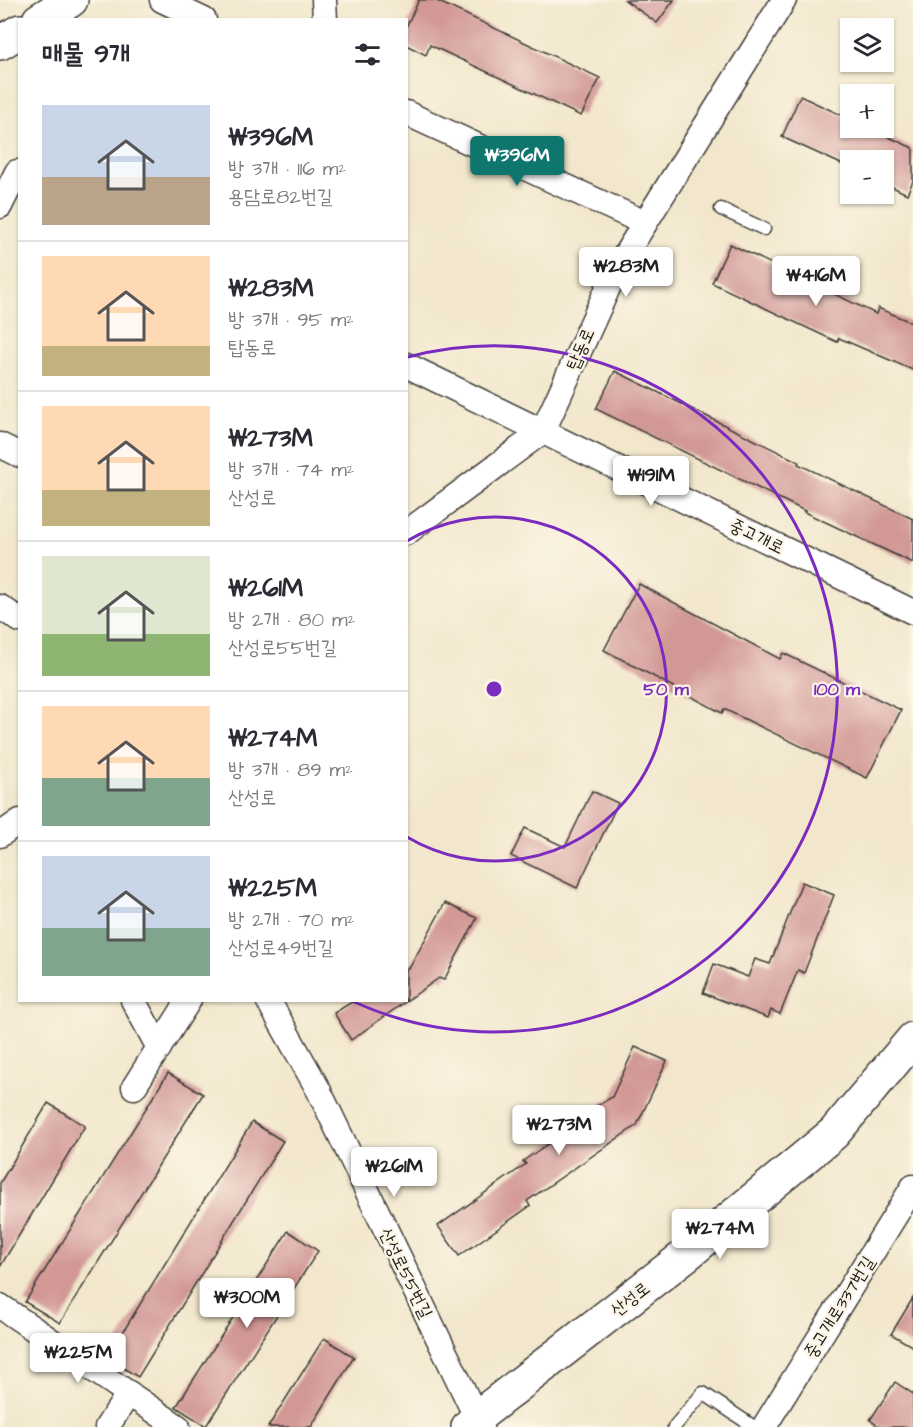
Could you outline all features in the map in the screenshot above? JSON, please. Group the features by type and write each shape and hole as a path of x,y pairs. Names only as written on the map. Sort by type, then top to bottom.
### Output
{"street":[{"path":"42,18 71,0"},
{"path":"162,0 200,18"},
{"path":"324,0 325,18"},
{"name":"탑동로","path":"408,532 543,431 617,268 784,0"},
{"path":"0,43 18,32"},
{"path":"408,114 645,224"},
{"path":"0,206 12,169"},
{"name":"중고개로","path":"408,366 913,612"},
{"path":"0,446 18,454"},
{"path":"0,835 18,822"},
{"path":"134,1002 159,1048"},
{"path":"134,1087 188,1002"},
{"name":"산성로55번길","path":"269,1002 318,1089 475,1424"},
{"name":"산성로","path":"475,1424 834,1133 913,1039"},
{"name":"중고개로337번길","path":"764,1427 913,1187"},
{"path":"0,1306 178,1427"},
{"path":"107,1427 129,1393"}],"lane":[{"path":"721,209 765,229"},
{"path":"674,1427 703,1393 754,1427"}],"building":[{"path":"419,0 435,0 600,78 581,116 430,45 426,55 408,46 408,23"},
{"path":"625,0 674,0 657,23"},
{"path":"800,96 840,114 840,138 891,138 913,148 913,181 907,194 894,188 894,150 840,150 840,163 782,137"},
{"path":"730,244 876,314 878,308 913,323 913,370 839,338 837,342 712,283"},
{"path":"615,371 799,462 798,464 913,519 913,563 596,409"},
{"path":"639,584 780,659 783,653 901,710 867,778 724,709 722,713 604,650"},
{"path":"592,791 618,803 577,888 511,856 525,828 565,847"},
{"path":"802,882 834,895 804,973 798,970 780,1014 771,1010 768,1018 703,993 714,964 748,977 755,959 770,964"},
{"path":"445,903 477,918 444,980 439,978 408,1000 408,968"},
{"path":"352,1002 405,1002 351,1040 334,1013"},
{"path":"635,1047 667,1061 637,1125 527,1201 530,1206 459,1256 438,1226 526,1164 523,1161 597,1110 595,1107 612,1097"},
{"path":"168,1073 203,1094 60,1323 25,1302"},
{"path":"48,1103 85,1126 0,1267 0,1183"},
{"path":"252,1122 283,1141 138,1377 107,1358"},
{"path":"288,1231 318,1251 206,1426 176,1407"},
{"path":"913,1298 913,1347 891,1334"},
{"path":"324,1338 354,1357 311,1427 268,1427"},
{"path":"895,1382 913,1394 913,1427 880,1427 870,1420"}]}
